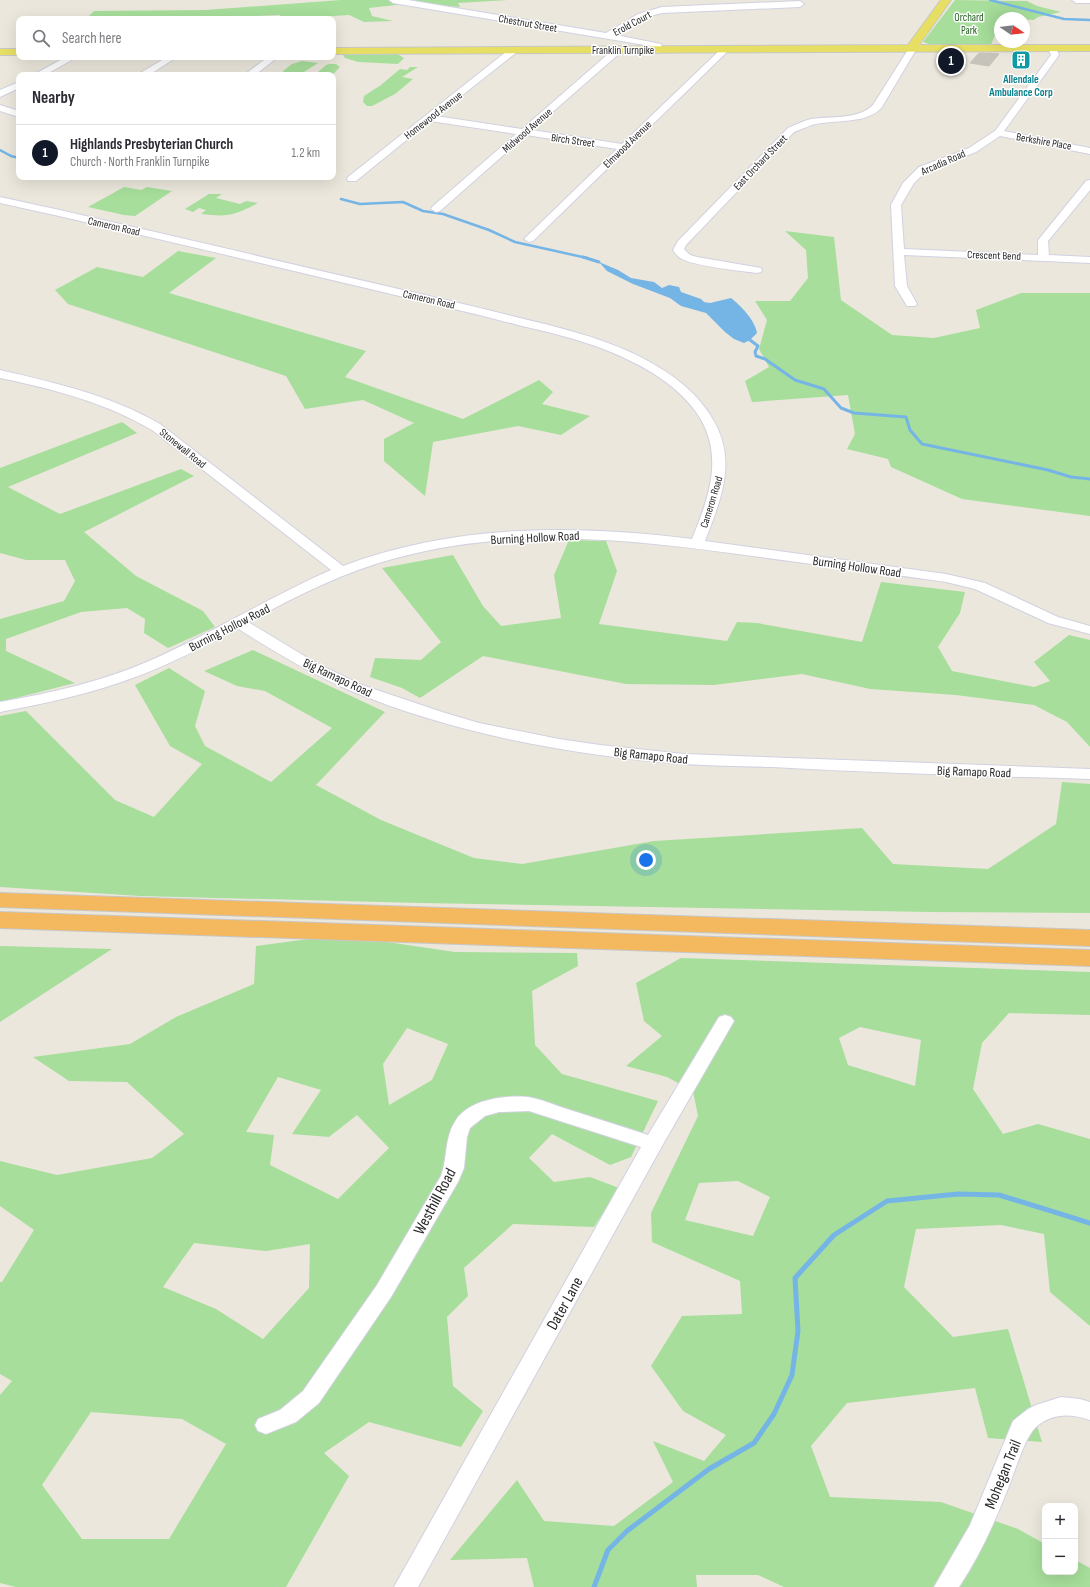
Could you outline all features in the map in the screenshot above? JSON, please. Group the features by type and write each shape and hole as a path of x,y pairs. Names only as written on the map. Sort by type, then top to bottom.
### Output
{"highway":[{"path":"0,900 1090,938"},
{"path":"0,920 1090,958"},
{"path":"975,934 1090,931"}],"main road":[{"path":"914,48 914,45 946,0"},
{"name":"Franklin Turnpike","path":"336,51 1090,48"},
{"path":"0,52 16,52"}],"street":[{"name":"Chestnut Street","path":"393,0 653,44 658,46 659,50"},
{"path":"1076,0 1090,0"},
{"name":"Erold Court","path":"608,36 641,16 662,10 800,4"},
{"name":"East Orchard Street","path":"757,270 695,260 686,257 678,250 682,243 791,130 803,124 820,120 854,118 864,115 877,107 914,48"},
{"name":"Arcadia Road","path":"911,304 901,286 896,205 899,196 916,174 923,169 978,147 998,133 1055,54 1052,48"},
{"name":"Homewood Avenue","path":"352,179 514,50"},
{"name":"Midwood Avenue","path":"436,209 618,50"},
{"name":"Elmwood Avenue","path":"529,239 725,50"},
{"path":"44,72 67,60"},
{"path":"147,72 168,60"},
{"path":"253,72 270,60"},
{"path":"0,94 16,86"},
{"path":"0,108 16,113"},
{"name":"Birch Street","path":"428,118 624,148"},
{"name":"Berkshire Place","path":"998,133 1090,151"},
{"path":"1044,257 1043,241 1090,183"},
{"name":"Cameron Road","path":"0,200 486,313 586,339 628,356 659,372 686,394 705,416 714,433 720,457 720,474 717,488 697,544"},
{"name":"Crescent Bend","path":"899,252 1090,260"},
{"name":"Stonewall Road","path":"0,374 87,394 124,408 141,417 156,427 341,571"},
{"name":"Burning Hollow Road","path":"0,707 71,692 138,670 174,655 341,571 370,561 410,551 471,540 505,537 561,534 602,535 653,539 964,581 990,590 1053,620 1090,630"},
{"name":"Big Ramapo Road","path":"237,622 294,657 363,690 448,720 500,733 566,745 645,755 694,759 904,769 1090,774"},
{"name":"Dater Lane","path":"406,1587 653,1144 725,1021"},
{"name":"Westhill Road","path":"266,1425 288,1416 311,1397 384,1291 451,1176 455,1160 458,1133 464,1123 474,1114 500,1104 530,1104 653,1144"},
{"name":"Mohegan Trail","path":"946,1587 960,1568 980,1530 1021,1428 1030,1418 1041,1411 1053,1407 1069,1406 1090,1410"}],"green space":[{"path":"341,0 508,0 458,3 460,7 414,3 369,8 372,16 393,21 364,22 349,15 89,16 94,11 206,10"},
{"name":"Orchard Park","path":"955,0 1027,1 1037,6 1061,12 1038,17 1034,20 1030,20 1030,12 994,12 994,38 991,45 932,45 923,42"},
{"path":"397,54 404,58 398,64 358,62 345,58 343,55"},
{"path":"302,61 318,63 304,72 284,72 292,64"},
{"path":"336,64 340,67 335,72 318,72 326,65"},
{"path":"410,67 418,67 402,77 413,79 395,94 372,106 367,106 363,102 364,96 381,85 400,69 407,70"},
{"path":"124,187 141,190 147,187 172,191 135,216 88,207"},
{"path":"209,194 222,194 216,198 240,204 246,201 258,203 243,211 224,215 201,214 206,210 199,208 193,212 185,209"},
{"path":"785,231 834,237 841,300 892,335 934,338 980,328 976,310 1021,293 1090,293 1090,516 962,499 891,467 888,459 847,449 855,434 848,395 752,402 745,381 769,367 759,349 767,320 755,301 790,301 808,278 806,250"},
{"path":"178,251 216,258 169,293 366,351 345,377 463,419 539,380 553,392 542,404 590,416 561,435 518,426 433,442 425,496 384,461 384,439 414,423 363,400 305,409 286,376 68,304 55,290 97,267 143,277"},
{"path":"122,422 137,433 8,487 60,514 181,469 194,476 84,532 136,576 203,611 215,627 168,648 144,633 145,619 127,608 81,612 6,639 6,651 75,683 0,702 0,619 64,601 75,581 65,560 26,560 0,553 0,468"},
{"path":"569,540 606,541 617,571 599,624 727,641 737,622 757,623 862,642 881,582 965,592 960,613 938,647 952,671 1034,687 1050,681 1034,662 1069,635 1090,640 1090,747 1067,722 1034,705 956,695 870,689 802,674 714,685 626,684 483,656 420,698 402,688 370,677 375,658 421,660 441,642 382,568 453,555 483,606 501,626 561,618 554,575"},
{"path":"253,650 385,712 316,785 381,820 474,858 522,864 654,841 862,828 893,864 988,869 1056,824 1062,782 1090,784 1090,913 929,912 420,903 140,896 0,887 0,716 26,711 115,800 154,817 202,764 170,746 135,685 169,668 205,691 195,726 205,746 271,782 332,728 265,691 237,686 204,671"},
{"path":"309,939 387,942 455,952 577,953 578,966 532,991 535,1045 562,1074 658,1101 631,1157 610,1165 552,1134 529,1158 554,1182 590,1177 619,1188 594,1227 513,1224 464,1268 468,1296 447,1317 453,1386 483,1411 461,1447 369,1422 324,1453 349,1476 286,1587 16,1587 0,1583 0,1395 12,1381 0,1374 0,1282 2,1282 34,1230 0,1206 0,1161 57,1175 152,1158 184,1134 127,1082 69,1081 33,1057 130,1044 176,1017 254,984 256,946","holes":["407,1028 448,1044 432,1080 389,1105 383,1064","278,1077 321,1090 292,1134 329,1137 357,1115 389,1148 338,1199 270,1165 274,1135 246,1132","194,1243 266,1251 310,1244 309,1288 263,1339 216,1309 163,1287","91,1412 182,1419 226,1444 169,1539 82,1539 42,1485"]},
{"path":"0,946 112,949 0,1022"},
{"path":"681,958 1090,972 1090,1015 1009,1013 982,1043 973,1089 1003,1134 1038,1124 1090,1139 1090,1326 1050,1292 1044,1234 1001,1225 916,1229 904,1287 953,1337 1008,1329 1042,1442 988,1438 975,1388 847,1403 811,1446 830,1497 941,1502 1018,1529 1042,1542 1042,1575 1078,1575 1078,1562 1090,1568 1090,1587 784,1587 758,1575 696,1575 697,1587 534,1587 527,1558 450,1560 517,1480 544,1521 614,1526 673,1482 653,1441 704,1461 726,1435 683,1411 651,1366 682,1316 742,1314 740,1281 652,1242 651,1213 698,1116 693,1091 667,1077 626,1066 662,1036 644,1021 636,983","holes":["860,1027 921,1040 915,1086 848,1065 839,1038","738,1181 770,1197 753,1236 685,1220 699,1183"]}],"water":[{"path":"599,262 618,270 631,278 654,282 662,288 669,285 679,287 681,292 701,299 704,302 710,303 731,298 751,318 757,333 750,340 744,343 734,339 706,313 681,306 670,298 633,284 607,271"}],"building":[{"path":"979,53 999,54 989,66 970,63"}],"waterway":[{"path":"990,0 1064,19 1090,20"},
{"path":"0,150 16,157"},
{"path":"341,199 360,204 403,202 423,211 443,214 489,230 515,242 584,257"},
{"path":"584,257 599,262"},
{"path":"750,340 758,346 755,352 756,356 765,359 795,380 824,389 841,408 854,413 906,417 910,430 922,444 1048,470 1071,477 1090,479"},
{"path":"594,1587 608,1550 627,1531 709,1469 754,1443 774,1414 792,1375 798,1331 795,1278 834,1235 887,1201 958,1194 999,1195 1090,1223"}],"place":[{"name":"Allendale Ambulance Corp","path":"1021,60"},
{"name":"Highlands Presbyterian Church","path":"951,61"}]}
